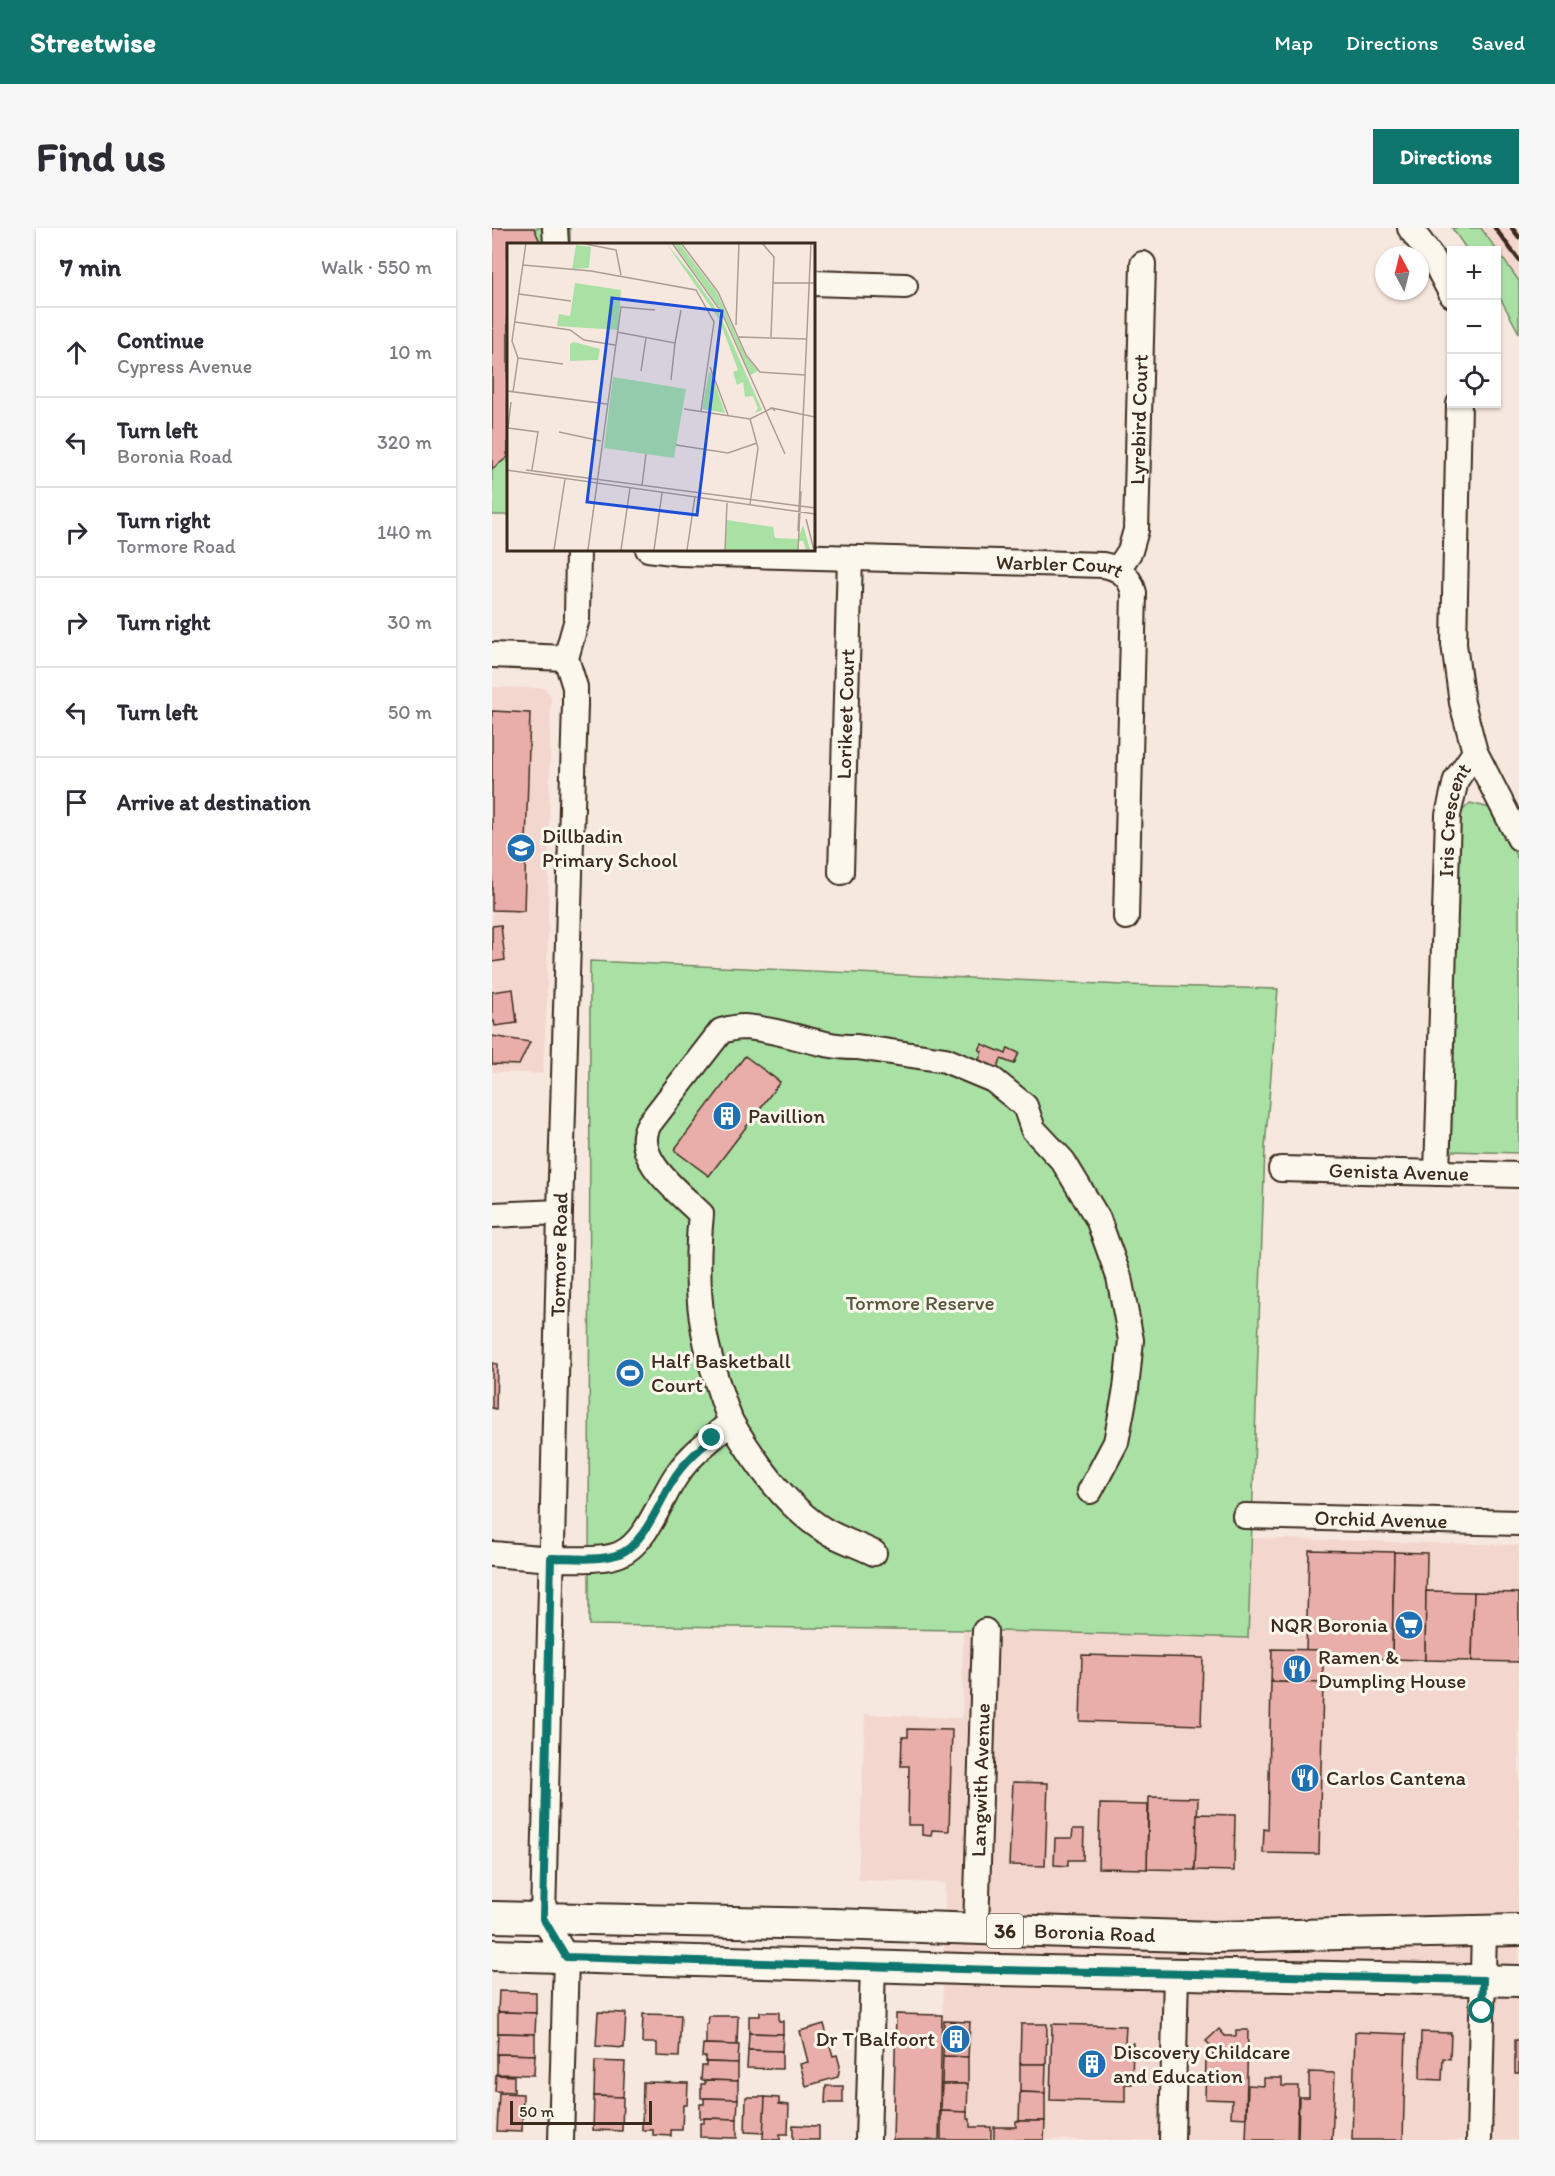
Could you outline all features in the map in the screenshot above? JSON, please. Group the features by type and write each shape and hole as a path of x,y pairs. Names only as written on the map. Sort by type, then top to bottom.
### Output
{"main road":[{"name":"Boronia Road","path":"492,1917 833,1924 1213,1937 1519,1930"},
{"name":"Boronia Road","path":"492,1955 1519,1981"}],"street":[{"path":"555,228 556,243"},
{"path":"1410,228 1433,259 1447,286"},
{"name":"Lyrebird Court","path":"1118,569 1130,551 1136,530 1143,264"},
{"path":"814,283 905,286"},
{"name":"Iris Crescent","path":"1437,1173 1448,815 1456,780 1475,753 1462,703 1454,644 1459,408"},
{"name":"Warbler Court","path":"656,550 680,553 1103,565 1118,569 1130,580 1134,593 1126,917"},
{"path":"492,655 566,658 577,619 585,551"},
{"name":"Lorikeet Court","path":"841,872 849,558"},
{"name":"Tormore Road","path":"543,1918 575,687 566,658"},
{"path":"1475,753 1519,838"},
{"path":"874,1553 824,1530 804,1514 775,1485 731,1422 714,1378 699,1309 697,1273 701,1214 656,1169 647,1154 644,1143 645,1132 721,1031 742,1027 782,1033 843,1047 945,1060 993,1080 1024,1106 1033,1129 1063,1161 1098,1219 1119,1277 1131,1340 1126,1389 1116,1442 1090,1491"},
{"name":"Genista Avenue","path":"1281,1169 1519,1175"},
{"path":"492,1215 560,1212"},
{"path":"492,1554 598,1558 618,1555 629,1549 641,1537 676,1474 690,1458 731,1422"},
{"name":"Orchid Avenue","path":"1245,1516 1519,1523"},
{"name":"Langwith Avenue","path":"976,1930 985,1631"},
{"path":"543,1918 566,1957 561,2140"},
{"path":"1479,2140 1484,1930"},
{"path":"868,2140 873,1965"},
{"path":"1172,2140 1176,1973"}],"shaded area":[{"path":"1481,228 1519,228 1519,281 1501,255 1501,246 1495,246"},
{"name":"Dillbadin Primary School","path":"492,687 545,688 551,696 547,1000 543,1074 492,1072"},
{"path":"1251,1538 1519,1545 1519,2140 940,2140 945,1883 858,1880 865,1714 962,1718 963,1630 1248,1638"}],"green space":[{"path":"492,228 570,228 570,243 507,243 507,515 492,515"},
{"path":"1452,228 1481,228 1494,246 1464,246"},
{"path":"1501,256 1519,281 1519,333 1501,299"},
{"path":"1470,803 1490,808 1519,861 1519,1153 1451,1151 1457,816"},
{"name":"Tormore Reserve","path":"590,961 1123,985 1278,989 1265,1148 1248,1638 963,1630 589,1625"}],"building":[{"path":"492,228 534,228 541,243 507,243 507,458 492,469"},
{"path":"492,711 530,713 524,911 492,910"},
{"path":"501,925 505,960 492,962 492,926"},
{"path":"513,989 517,1023 495,1026 494,1021 492,1022 492,992"},
{"path":"492,1036 530,1042 519,1065 492,1064"},
{"path":"982,1044 1006,1054 1008,1048 1019,1053 1014,1064 1001,1059 995,1073 977,1065"},
{"name":"Pavillion","path":"745,1056 780,1082 709,1176 674,1150"},
{"path":"492,1363 497,1364 496,1409 492,1408"},
{"path":"1309,1550 1394,1552 1392,1659 1323,1657 1323,1650 1306,1650"},
{"name":"NQR Boronia","path":"1394,1552 1427,1553 1425,1660 1392,1659"},
{"path":"1426,1591 1474,1592 1472,1661 1425,1660"},
{"path":"1474,1592 1519,1593 1519,1662 1472,1661"},
{"name":"Ramen & Dumpling House","path":"1272,1649 1323,1650 1323,1683 1271,1682"},
{"path":"1082,1655 1203,1658 1201,1725 1080,1721"},
{"path":"1271,1682 1323,1683 1319,1854 1263,1853 1264,1829 1268,1830"},
{"path":"908,1729 952,1730 949,1831 932,1830 931,1836 922,1835 922,1825 908,1825 909,1766 901,1766 902,1737 908,1737"},
{"path":"1013,1782 1048,1783 1045,1866 1009,1865"},
{"path":"1149,1797 1198,1798 1195,1870 1147,1869"},
{"path":"1100,1804 1148,1805 1147,1869 1098,1868"},
{"path":"1197,1814 1235,1815 1234,1871 1195,1870"},
{"path":"1073,1829 1084,1829 1083,1860 1068,1860 1068,1866 1054,1865 1055,1838 1072,1838"},
{"path":"499,1991 536,1992 536,2013 498,2012"},
{"path":"498,2012 536,2013 535,2034 498,2033"},
{"path":"598,2012 626,2013 624,2048 596,2046"},
{"path":"760,2012 779,2012 779,2021 783,2021 783,2034 749,2033 749,2016 760,2016"},
{"path":"643,2014 681,2015 679,2057 657,2056 657,2043 642,2043"},
{"path":"896,2014 942,2015 939,2140 893,2140"},
{"path":"709,2016 738,2016 737,2045 706,2044 706,2024 708,2024"},
{"name":"Dr T Balfoort","path":"944,2021 970,2022 968,2057 943,2056"},
{"path":"824,2024 833,2056 837,2055 840,2066 838,2077 806,2086 800,2064 808,2062 800,2031"},
{"path":"1021,2024 1047,2024 1046,2064 1020,2064"},
{"name":"Discovery Childcare and Education","path":"1052,2024 1126,2026 1125,2043 1133,2043 1132,2084 1125,2084 1125,2102 1050,2100"},
{"path":"1219,2029 1225,2036 1236,2036 1236,2030 1248,2030 1246,2118 1231,2117 1232,2100 1205,2099 1206,2059 1213,2059 1213,2048 1206,2041"},
{"path":"1355,2032 1406,2034 1403,2140 1352,2140"},
{"path":"1421,2032 1451,2033 1450,2059 1443,2058 1442,2080 1420,2079"},
{"path":"498,2033 535,2034 535,2055 497,2054"},
{"path":"749,2033 783,2034 782,2051 748,2050"},
{"path":"1515,2040 1519,2040 1519,2073 1515,2073"},
{"path":"703,2044 739,2045 738,2063 706,2062 706,2057 702,2057"},
{"path":"748,2050 782,2051 782,2069 747,2068"},
{"path":"497,2054 535,2055 534,2075 497,2074"},
{"path":"943,2056 968,2057 968,2084 942,2084"},
{"path":"595,2061 625,2062 623,2097 594,2096"},
{"path":"706,2062 738,2063 738,2081 701,2080 702,2066 706,2066"},
{"path":"1020,2064 1046,2064 1045,2093 1020,2092"},
{"path":"1309,2072 1335,2073 1332,2140 1298,2140 1299,2097 1309,2097"},
{"path":"496,2075 514,2076 514,2092 495,2091"},
{"path":"1264,2078 1282,2078 1282,2086 1298,2086 1297,2140 1246,2140 1248,2085 1264,2086"},
{"path":"705,2080 738,2081 738,2099 701,2098 701,2084 705,2084"},
{"path":"643,2082 688,2083 687,2105 683,2105 682,2130 671,2130 671,2136 653,2135 653,2130 642,2130"},
{"path":"942,2084 968,2084 967,2112 941,2111"},
{"path":"826,2086 843,2086 843,2103 825,2103"},
{"path":"1020,2092 1045,2093 1045,2121 1019,2121"},
{"path":"499,2093 523,2094 522,2132 497,2131"},
{"path":"594,2096 623,2097 622,2131 593,2130"},
{"path":"746,2097 765,2097 764,2133 745,2132"},
{"path":"765,2097 779,2098 779,2104 789,2105 788,2134 780,2134 780,2140 763,2139"},
{"path":"704,2098 738,2099 737,2119 700,2118 700,2104 704,2104"},
{"path":"941,2111 967,2112 970,2127 991,2127 991,2140 941,2140"},
{"path":"704,2118 737,2119 737,2138 700,2137 700,2123 704,2123"},
{"path":"1016,2121 1045,2121 1044,2140 994,2140 994,2127 1016,2127"},
{"path":"793,2125 819,2126 819,2140 793,2140"}],"railway":[{"path":"1495,228 1519,260"},
{"path":"1512,228 1519,237"}],"place":[{"name":"Dillbadin Primary School","path":"521,848"},
{"name":"Pavillion","path":"727,1116"},
{"name":"Half Basketball Court","path":"630,1373"},
{"name":"NQR Boronia","path":"1409,1625"},
{"name":"Ramen & Dumpling House","path":"1297,1669"},
{"name":"Carlos Cantena","path":"1305,1778"},
{"name":"Dr T Balfoort","path":"956,2039"},
{"name":"Discovery Childcare and Education","path":"1092,2064"}],"route":[{"path":"712,1438 676,1474 641,1537 629,1549 618,1555 598,1558 551,1558 543,1918 566,1957 996,1970 1483,1980 1482,2011"}]}
